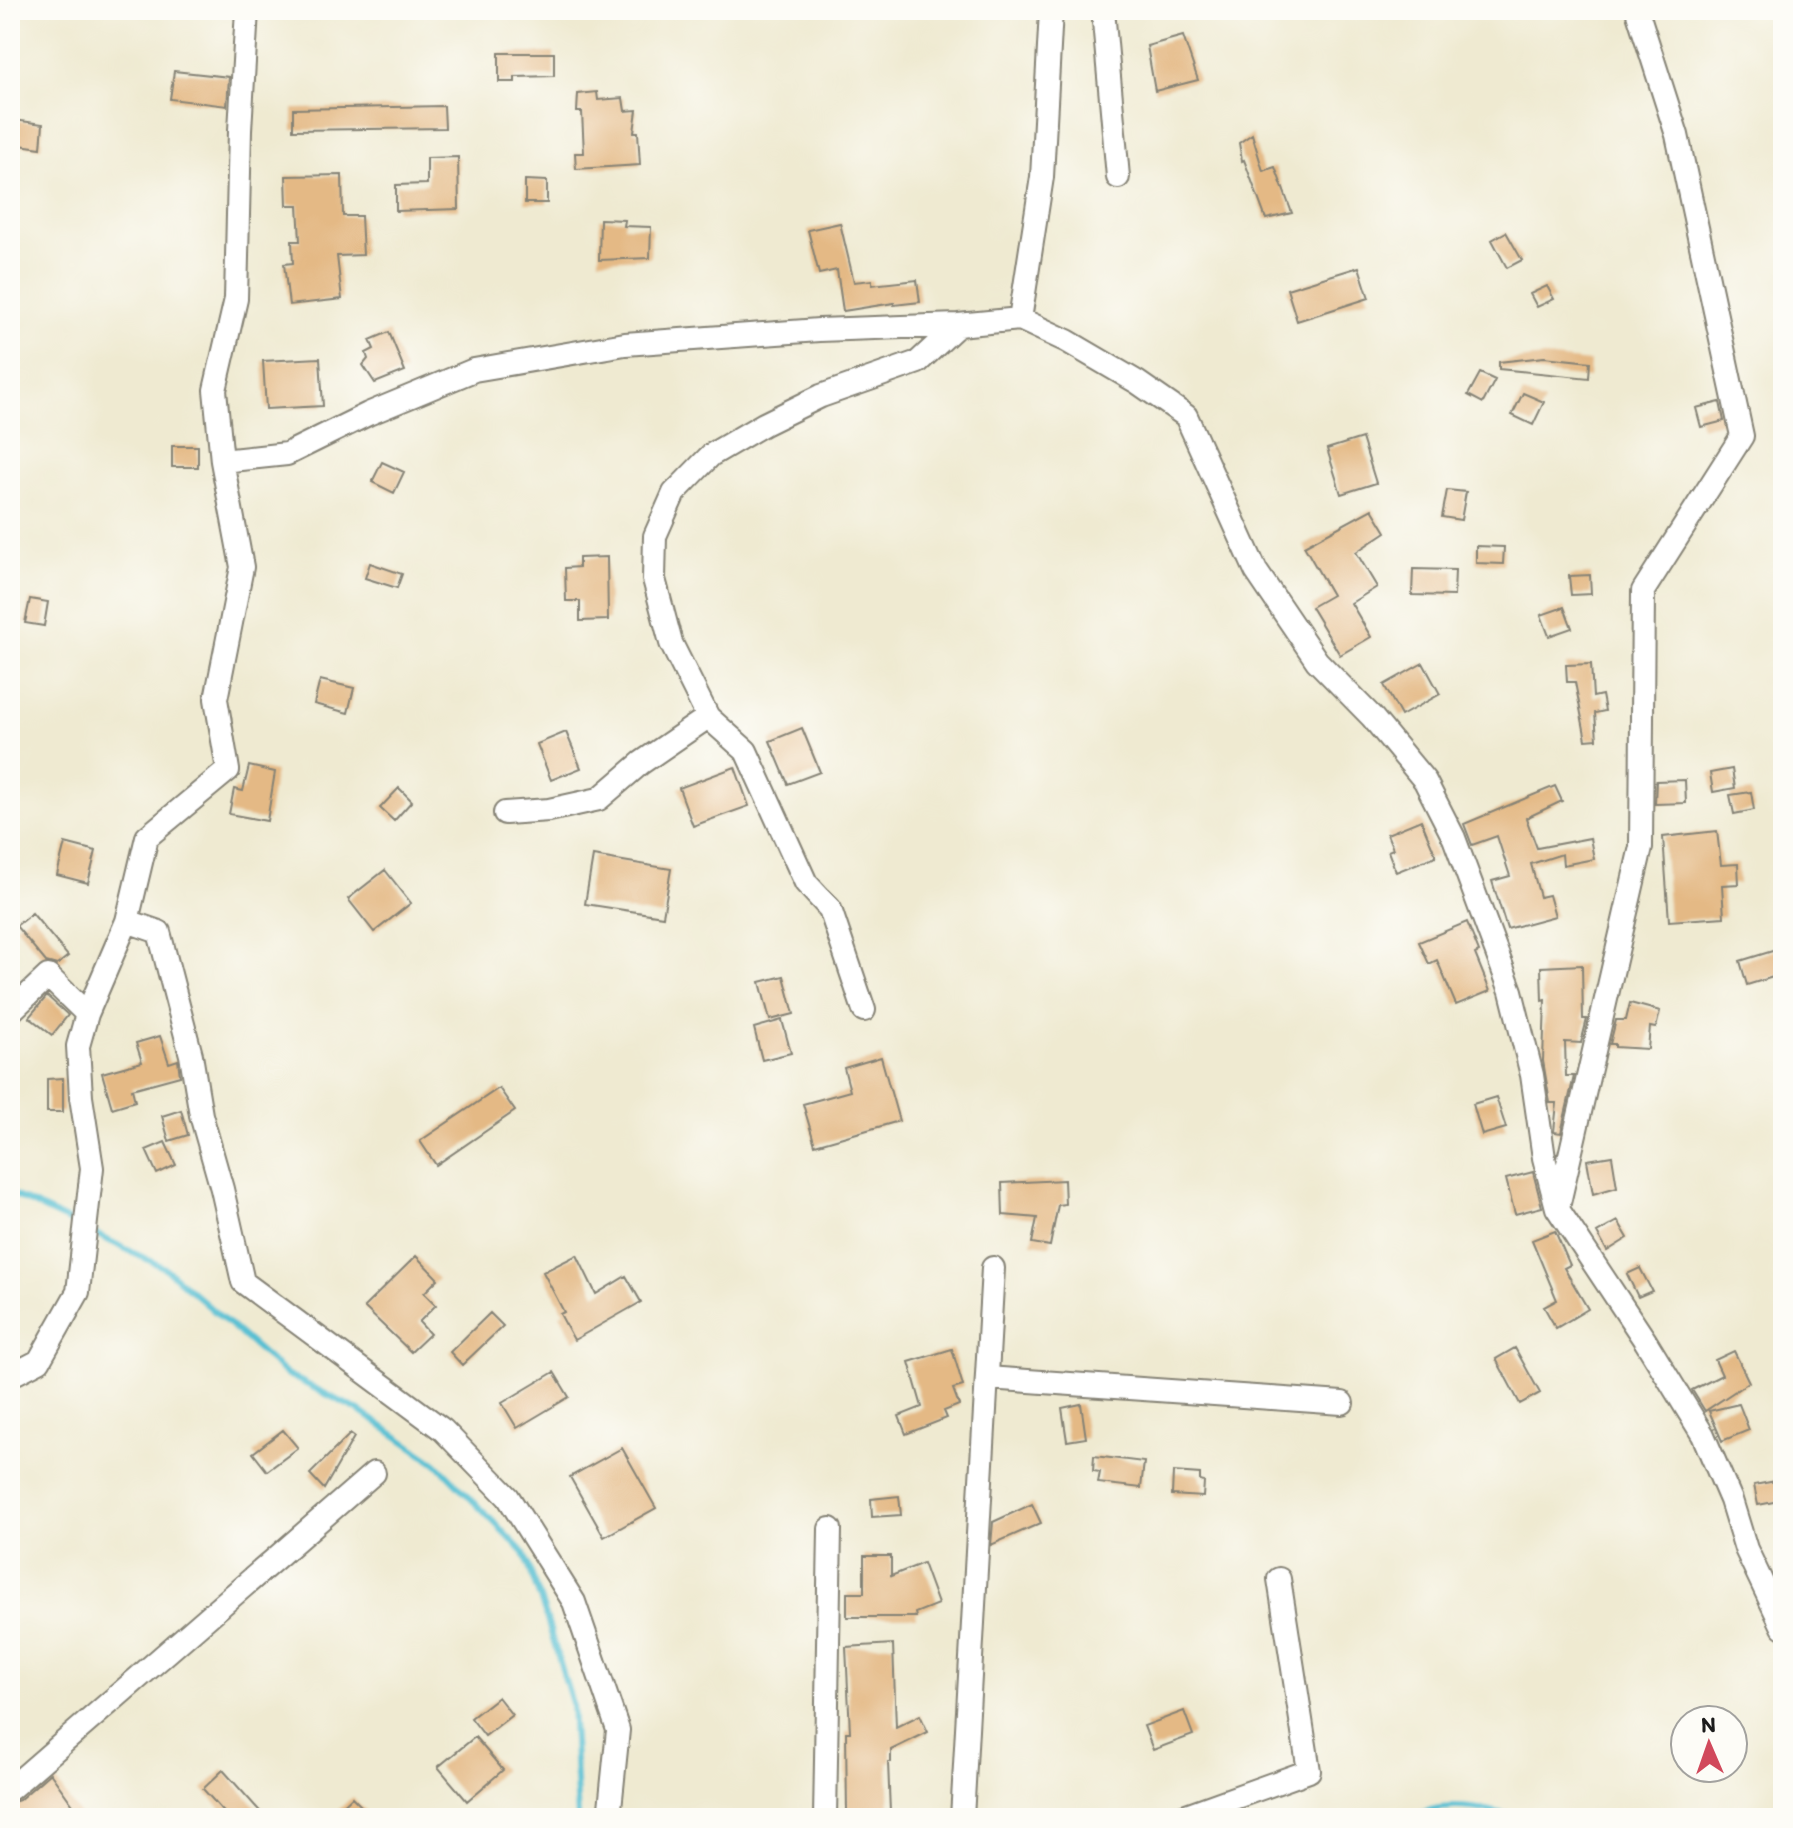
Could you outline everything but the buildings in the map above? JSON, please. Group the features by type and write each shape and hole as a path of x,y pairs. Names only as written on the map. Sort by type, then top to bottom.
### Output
{"street":[{"path":"10,1376 39,1361 78,1292 92,1168 81,1097 78,1046 87,1014 127,921 147,837 228,770 216,699 242,567 222,461 215,390 236,299 240,130 247,10"},
{"path":"1020,319 1042,177 1051,10"},
{"path":"1103,10 1118,177"},
{"path":"1557,1208 1641,847 1643,591 1742,436 1677,135 1637,10"},
{"path":"222,461 287,454 368,414 474,370 625,344 1020,319 1090,355 1186,416 1256,571 1317,661 1372,717 1425,781 1454,838 1511,991 1532,1075 1544,1158 1557,1208 1703,1435 1731,1500 1746,1549 1783,1627"},
{"path":"864,1010 830,909 806,883 746,751 708,717 671,643 654,579 655,536 674,493 711,455 821,396 918,362 958,325"},
{"path":"505,813 549,810 599,799 641,763 708,717"},
{"path":"127,921 159,932 191,1055 201,1115 243,1282 443,1430 508,1497 574,1602 618,1730 609,1818"},
{"path":"10,1012 48,976 87,1014"},
{"path":"962,1818 993,1268"},
{"path":"987,1378 1342,1403"},
{"path":"10,1789 374,1473"},
{"path":"825,1818 830,1529"},
{"path":"1178,1818 1309,1771 1279,1579"}],"waterway":[{"path":"10,1193 79,1226"},
{"path":"89,1231 165,1268 286,1374 360,1411 436,1463 524,1553 572,1703 578,1818"},
{"path":"1413,1818 1438,1808 1452,1807 1480,1809 1521,1818"}]}
